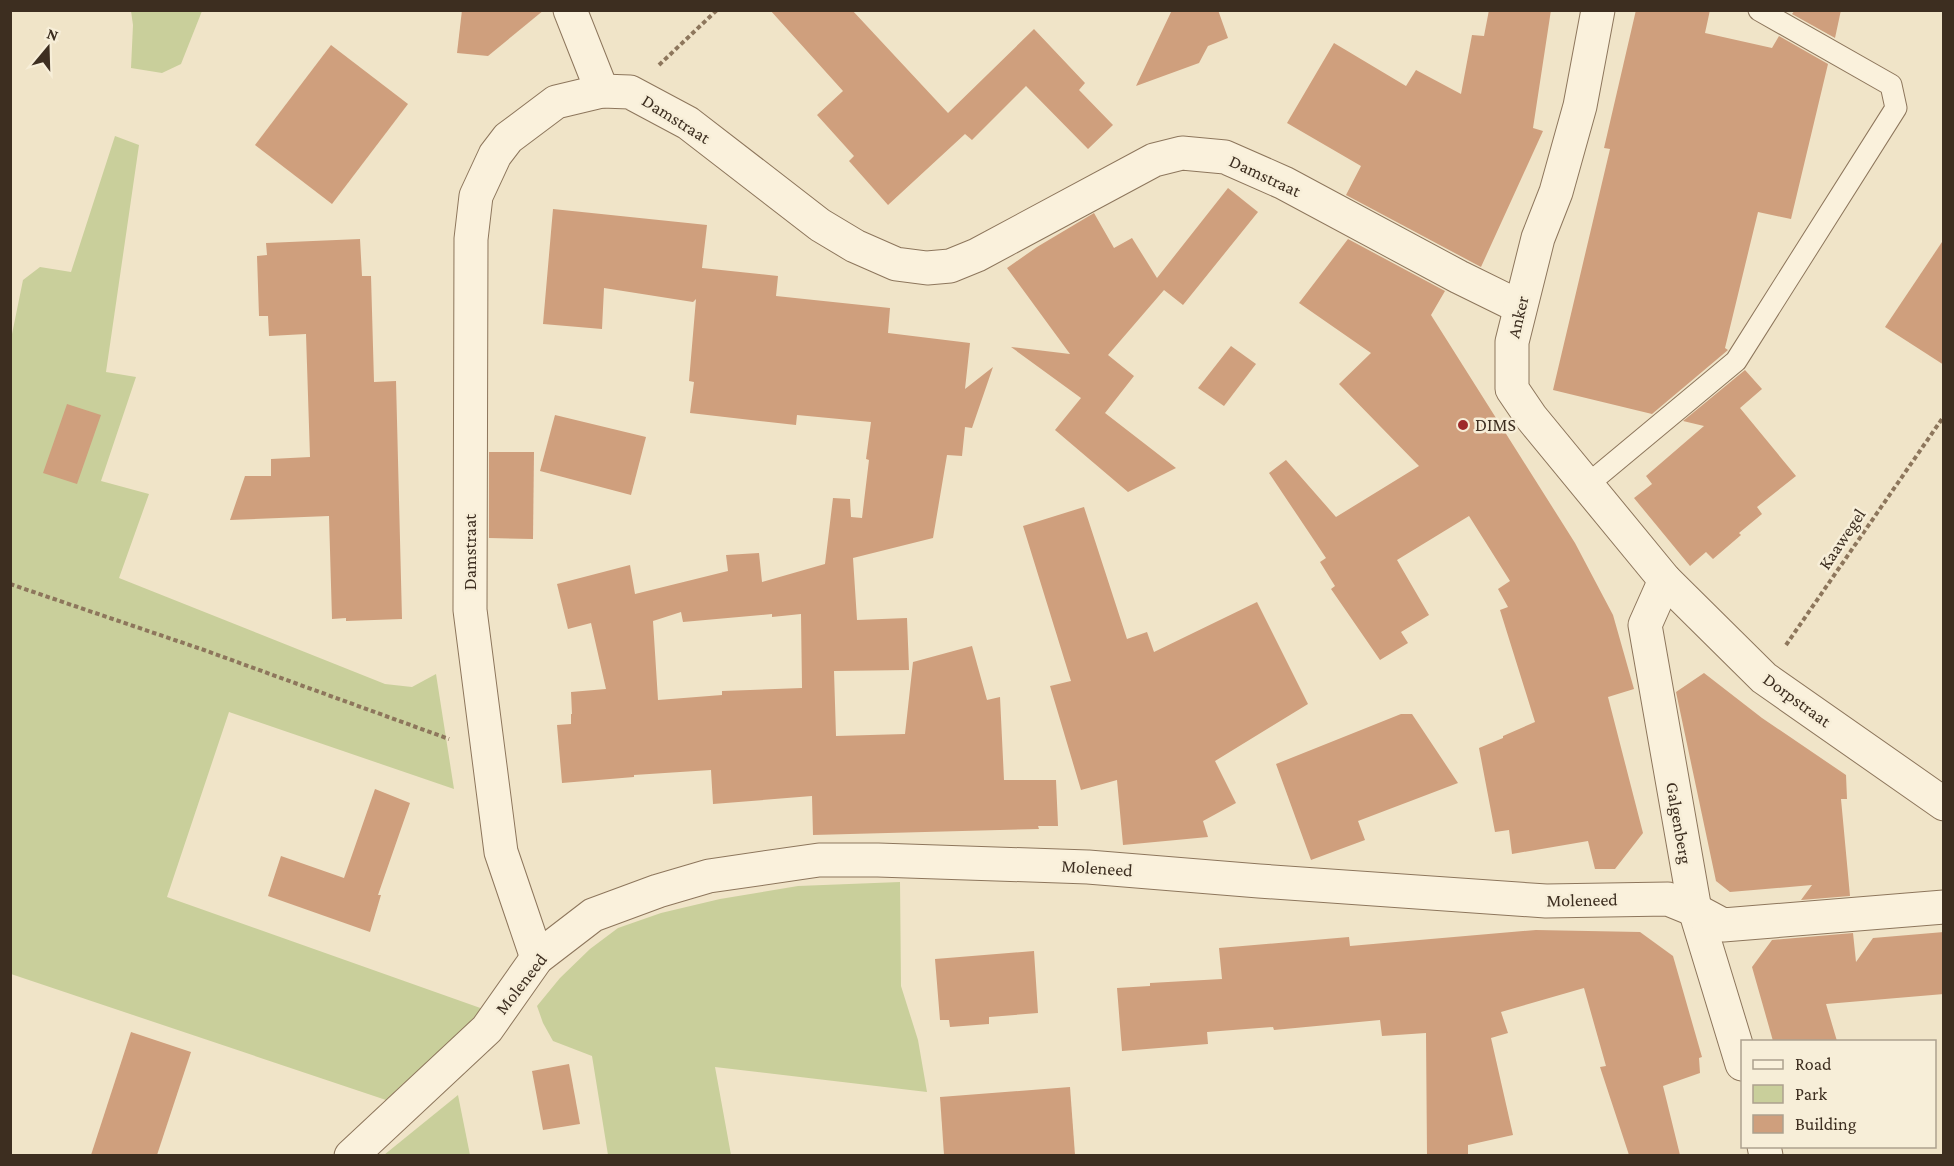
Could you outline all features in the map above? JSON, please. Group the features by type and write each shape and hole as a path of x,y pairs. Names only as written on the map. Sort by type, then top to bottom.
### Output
{"street":[{"path":"570,10 616,91"},
{"name":"Anker","path":"1598,10 1580,106 1556,192 1538,238 1512,342 1512,389 1531,417 1665,580"},
{"name":"Damstraat","path":"537,958 501,852 470,610 471,238 476,196 495,155 508,138 556,102 616,91 688,123 820,225 855,246 896,264 927,268 950,266 977,255 1154,160 1182,153 1204,154 1225,157 1284,183 1459,278 1520,308"},
{"name":"Dorpstraat","path":"1665,580 1764,678 1944,804"},
{"name":"Galgenberg","path":"1665,580 1645,625 1695,910 1741,1058"},
{"name":"Moleneed","path":"351,1155 487,1029 537,958 593,915 658,891 709,876 819,860 1088,867 1546,902 1668,899 1723,925 1944,907"}],"lane":[{"path":"1587,485 1736,361 1896,108 1891,85 1759,10"}],"path":[{"path":"616,91 717,10"},
{"name":"Kaawegel","path":"1764,678 1944,416"},
{"path":"10,584 487,752"}],"green space":[{"path":"131,11 202,11 181,64 162,73 131,68 133,25"},
{"path":"115,136 139,145 106,372 136,377 101,481 149,494 119,578 385,684 412,687 436,674 454,789 229,712 167,897 486,1010 386,1100 11,974 11,339 23,280 40,267 71,272"},
{"path":"900,882 901,986 918,1040 927,1092 715,1067 731,1155 608,1155 592,1056 553,1041 537,1006 560,978 590,949 618,928 661,913 720,899 798,886"},
{"path":"458,1095 470,1155 384,1155"}],"building":[{"path":"462,10 544,10 488,56 457,53"},
{"path":"770,10 852,10 948,113 1034,29 1085,83 1079,90 1113,125 1088,149 1026,86 972,140 965,134 888,205 849,161 854,156 817,115 843,91"},
{"path":"1172,10 1218,10 1228,38 1208,46 1199,63 1136,86"},
{"path":"1489,10 1551,10 1533,128 1543,131 1481,267 1346,195 1361,166 1287,123 1334,43 1406,86 1416,70 1461,94 1472,35 1484,36"},
{"path":"1636,10 1710,10 1705,33 1772,48 1779,36 1828,64 1791,219 1758,212 1725,348 1728,350 1652,414 1553,390 1610,149 1604,148"},
{"path":"1795,10 1841,10 1835,38 1792,14"},
{"path":"331,45 408,104 332,204 255,145"},
{"path":"1228,188 1258,212 1183,305 1164,290 1108,355 1134,376 1105,413 1176,468 1128,492 1055,430 1081,398 1011,347 1070,354 1007,268 1094,213 1114,248 1132,238 1157,278"},
{"path":"553,209 707,225 702,268 778,276 776,296 890,308 888,333 970,343 965,389 993,367 972,428 965,427 962,456 947,455 933,538 853,558 857,620 907,618 909,670 834,671 836,736 905,734 913,662 972,646 987,700 1000,697 1004,780 1056,780 1058,826 1038,826 1039,829 813,835 812,796 713,804 711,770 562,783 557,725 571,724 571,692 606,689 591,623 568,629 557,584 630,565 635,594 728,571 726,555 759,553 762,582 825,564 833,498 850,499 851,517 862,518 871,422 797,415 796,425 690,413 694,382 689,381 696,299 693,302 604,288 602,329 543,324","holes":["681,612 683,622 772,614 772,617 801,614 802,688 722,691 722,695 658,700 653,621"]},
{"path":"360,239 362,276 371,276 374,382 396,381 402,619 346,621 346,618 332,619 329,516 230,520 245,476 271,476 271,459 310,457 306,334 269,336 268,316 259,316 257,256 267,255 266,243"},
{"path":"1348,239 1445,291 1431,315 1575,543 1613,615 1634,689 1608,697 1643,833 1615,869 1595,869 1588,841 1512,854 1509,830 1495,832 1479,748 1535,722 1500,610 1508,607 1498,589 1510,581 1469,516 1397,560 1429,615 1401,632 1408,643 1380,660 1331,589 1335,586 1320,562 1326,558 1269,473 1286,460 1336,517 1419,466 1339,384 1371,353 1299,303"},
{"path":"1944,239 1944,365 1885,327"},
{"path":"1231,346 1256,364 1224,406 1198,388"},
{"path":"1745,370 1762,389 1740,408 1796,476 1757,507 1762,514 1713,559 1706,552 1690,566 1634,498 1652,484 1646,476 1704,426 1683,421"},
{"path":"67,404 101,415 77,484 43,473"},
{"path":"555,415 646,437 631,495 540,471"},
{"path":"489,452 534,452 533,539 489,538"},
{"path":"1084,507 1127,639 1147,632 1154,652 1257,602 1308,704 1215,761 1236,803 1203,821 1208,837 1123,845 1117,780 1081,790 1050,686 1071,681 1023,526"},
{"path":"1704,673 1762,718 1846,775 1847,799 1841,799 1850,896 1801,900 1812,885 1730,892 1716,881 1676,692"},
{"path":"1401,714 1412,714 1458,783 1358,821 1365,840 1311,860 1276,764"},
{"path":"375,789 410,803 378,895 381,895 370,932 268,896 281,856 344,878"},
{"path":"1536,930 1640,932 1673,956 1702,1057 1699,1058 1700,1073 1663,1086 1680,1155 1629,1155 1600,1067 1606,1066 1584,988 1501,1012 1508,1033 1491,1038 1513,1135 1468,1145 1468,1155 1427,1155 1426,1033 1382,1036 1380,1020 1274,1030 1273,1027 1207,1032 1208,1044 1122,1051 1117,988 1150,986 1150,983 1222,979 1219,948 1349,937 1350,946"},
{"path":"1944,932 1944,994 1826,1004 1837,1040 1773,1040 1752,967 1772,940 1853,933 1856,962 1873,938"},
{"path":"1034,951 1038,1013 989,1017 989,1024 950,1027 949,1020 940,1020 935,959"},
{"path":"131,1032 191,1052 157,1155 91,1155"},
{"path":"569,1064 580,1124 543,1130 532,1071"},
{"path":"1070,1087 1075,1155 944,1155 940,1097"}],"place":[{"name":"DIMS","path":"1463,425"}]}
